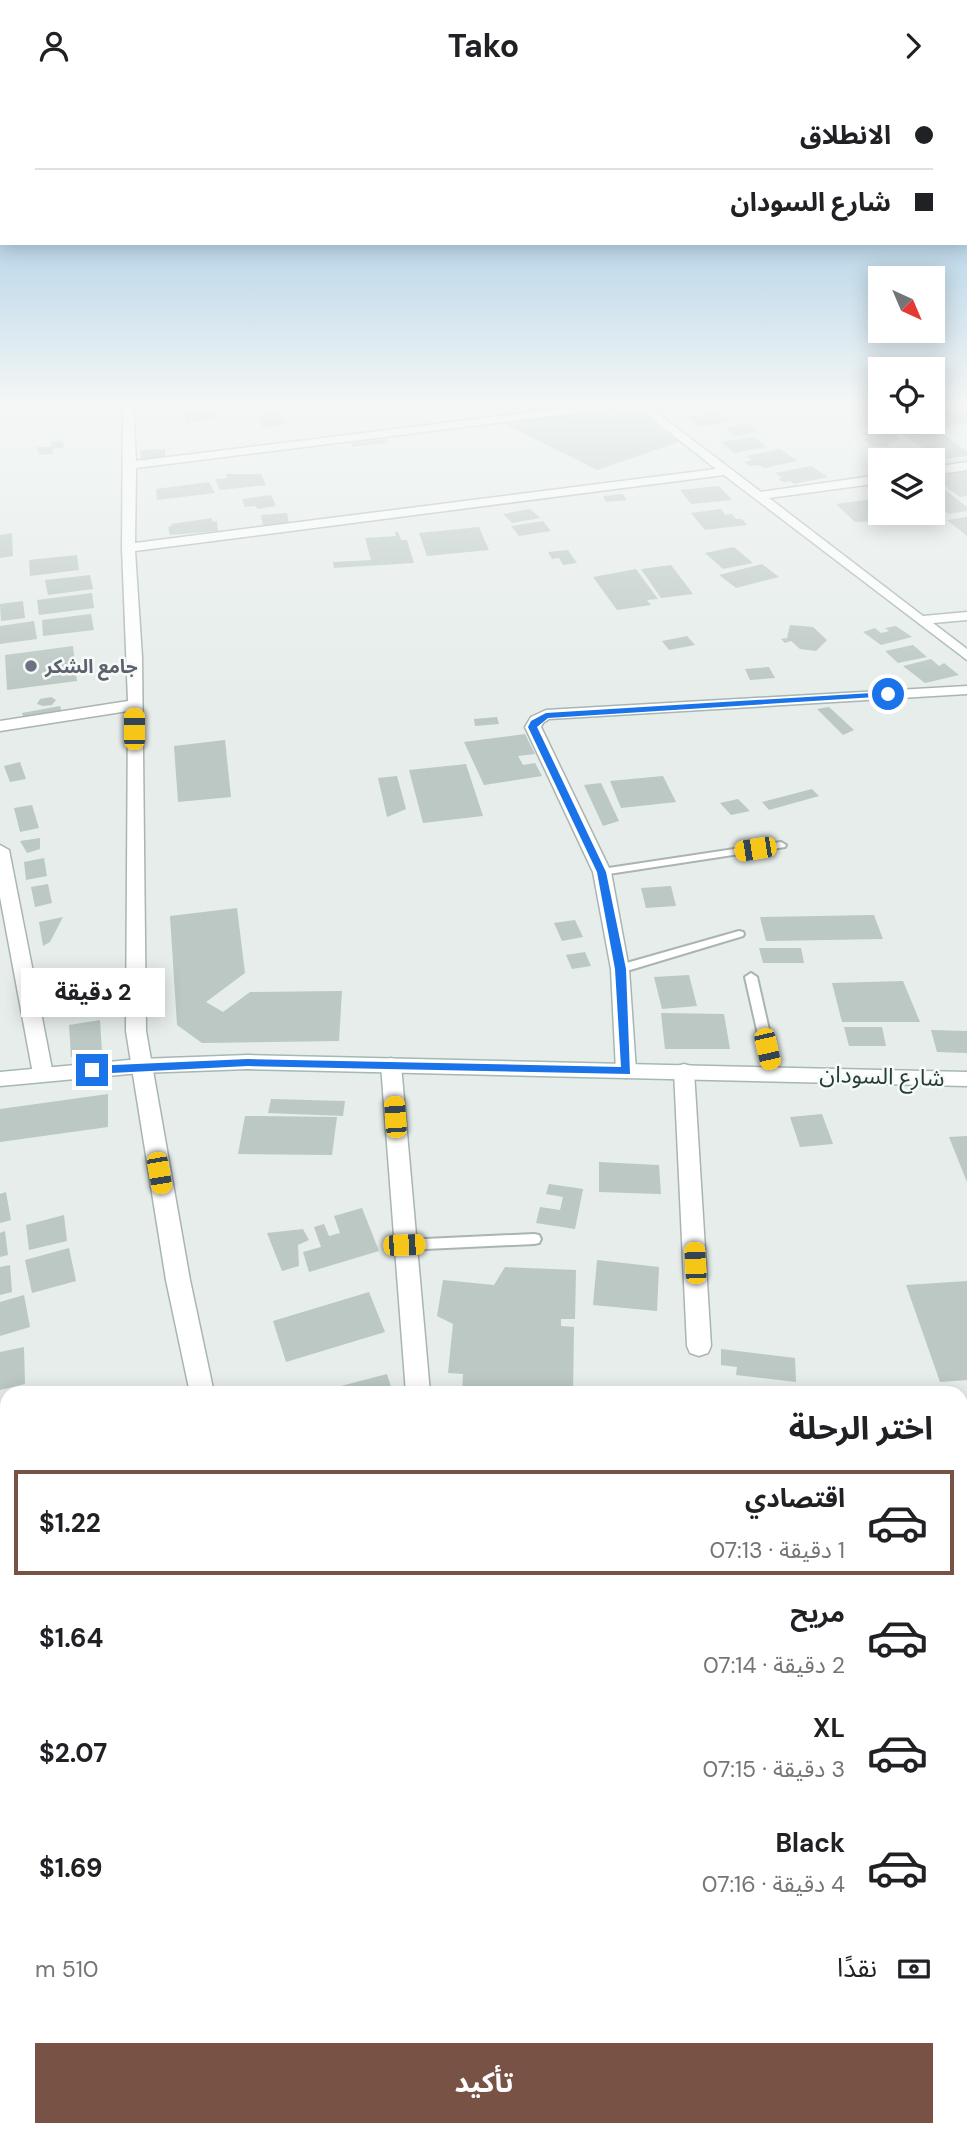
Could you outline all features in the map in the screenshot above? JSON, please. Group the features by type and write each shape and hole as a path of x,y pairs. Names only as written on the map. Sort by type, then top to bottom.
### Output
{"street":[{"path":"129,501 128,548 135,657 136,1018 140,1066 178,1280 201,1386"},
{"path":"128,548 491,501"},
{"path":"768,501 967,656"},
{"path":"922,619 967,616"},
{"path":"626,1071 620,969 602,872 533,727 541,717 624,709 967,690"},
{"path":"0,726 134,705"},
{"path":"0,850 43,1074"},
{"name":"شارع السودان","path":"0,1079 140,1066 248,1062 967,1079"},
{"path":"391,1065 417,1386"},
{"path":"684,1071 699,1346"}],"lane":[{"path":"602,872 781,845"},
{"path":"620,969 739,934"},
{"path":"751,977 773,1073"},
{"path":"404,1245 534,1239"}],"building":[{"path":"243,501 274,501 276,506 257,509 256,506 245,507"},
{"path":"689,501 717,501 691,504"},
{"path":"868,501 868,522 855,522 836,504"},
{"path":"945,501 960,501 967,507 967,511 949,514 945,511"},
{"path":"530,509 540,518 512,523 503,514"},
{"path":"721,509 725,515 732,514 747,525 705,530 691,513"},
{"path":"287,513 289,523 263,526 261,515"},
{"path":"967,517 967,536 947,520"},
{"path":"212,518 213,522 217,521 218,531 170,535 168,527 172,526 171,524"},
{"path":"543,521 551,531 519,536 511,526"},
{"path":"479,527 489,550 427,556 419,533"},
{"path":"395,532 398,532 401,540 407,540 414,563 334,568 333,562 371,560 365,538 396,536"},
{"path":"12,533 13,556 0,558 0,535"},
{"path":"734,547 753,563 723,569 705,553"},
{"path":"568,550 577,563 563,565 559,558 552,559 548,552"},
{"path":"77,555 79,570 30,576 29,560"},
{"path":"762,564 779,577 736,588 719,575"},
{"path":"671,565 693,594 661,598 641,569"},
{"path":"636,569 658,599 647,600 651,605 617,610 593,577"},
{"path":"90,575 93,589 48,595 45,580"},
{"path":"92,593 94,608 39,615 37,600"},
{"path":"23,601 25,618 1,621 0,604"},
{"path":"91,614 94,630 43,636 42,620"},
{"path":"34,621 37,639 0,644 0,626"},
{"path":"790,625 813,627 827,640 816,651 800,649 791,641 785,643 781,639 787,638"},
{"path":"896,626 912,637 881,645 863,632 875,628 881,633 889,631 885,628"},
{"path":"687,636 695,645 669,650 662,641"},
{"path":"913,645 927,657 898,663 885,651"},
{"path":"73,646 77,681 7,690 5,655"},
{"path":"931,659 939,666 944,663 959,675 925,683 903,666"},
{"path":"769,667 775,678 750,680 745,669"},
{"path":"51,697 56,700 52,705 37,704 40,699"},
{"path":"60,706 62,712 24,719 22,713"},
{"path":"829,707 854,730 843,735 817,709"},
{"path":"497,717 499,724 475,726 474,719"},
{"path":"525,734 535,754 518,756 523,765 535,763 542,776 484,785 464,742"},
{"path":"225,740 231,797 178,802 174,746"},
{"path":"20,762 26,779 10,782 4,766"},
{"path":"466,764 483,816 423,823 409,770"},
{"path":"397,776 406,809 387,817 378,778"},
{"path":"663,776 676,802 621,808 610,781"},
{"path":"601,783 619,821 603,826 584,785"},
{"path":"812,789 819,796 769,810 762,802"},
{"path":"738,799 750,811 731,815 720,803"},
{"path":"32,805 39,828 20,832 14,808"},
{"path":"40,838 40,849 27,853 20,841"},
{"path":"44,858 47,876 26,880 24,862"},
{"path":"48,884 52,903 35,907 31,887"},
{"path":"671,886 676,906 646,908 641,888"},
{"path":"237,908 245,973 206,1002 223,1012 250,992 342,991 339,1041 202,1043 177,1025 170,916"},
{"path":"874,915 883,939 766,941 760,917"},
{"path":"63,917 50,942 43,946 39,922"},
{"path":"575,920 583,937 562,941 554,923"},
{"path":"759,948 801,948 804,963 763,963"},
{"path":"585,952 591,966 572,969 566,955"},
{"path":"689,975 697,1006 662,1009 654,977"},
{"path":"903,981 920,1022 842,1022 832,983"},
{"path":"661,1013 724,1014 730,1049 665,1049"},
{"path":"100,1020 102,1052 71,1057 69,1025"},
{"path":"844,1027 882,1027 886,1046 849,1046"},
{"path":"931,1030 967,1031 967,1053 937,1052"},
{"path":"108,1094 108,1127 0,1142 0,1109"},
{"path":"271,1099 345,1101 343,1116 268,1113"},
{"path":"822,1114 833,1144 800,1147 790,1117"},
{"path":"245,1116 337,1117 332,1155 238,1154"},
{"path":"967,1136 967,1182 949,1137"},
{"path":"599,1162 659,1165 661,1194 599,1192"},
{"path":"549,1184 583,1189 575,1229 536,1223 540,1207 560,1210 563,1197 546,1194"},
{"path":"6,1192 11,1220 0,1223 0,1194"},
{"path":"362,1208 379,1251 309,1272 303,1252 321,1247 314,1227 324,1224 329,1236 340,1233 334,1216"},
{"path":"64,1215 67,1241 29,1250 26,1225"},
{"path":"303,1229 309,1240 298,1245 299,1266 282,1271 267,1233"},
{"path":"5,1231 8,1255 0,1257 0,1233"},
{"path":"69,1248 76,1281 32,1293 25,1260"},
{"path":"597,1260 659,1267 657,1311 593,1305"},
{"path":"10,1265 12,1292 0,1295 0,1267"},
{"path":"505,1267 576,1270 575,1319 561,1319 561,1326 574,1327 573,1386 462,1386 463,1374 448,1373 453,1324 437,1316 443,1280 494,1285"},
{"path":"967,1281 967,1380 940,1382 906,1285"},
{"path":"369,1292 385,1332 286,1362 273,1321"},
{"path":"24,1295 30,1327 0,1336 0,1302"},
{"path":"24,1347 25,1384 0,1386 0,1352"},
{"path":"721,1349 795,1358 796,1382 736,1375 737,1367 721,1365"},
{"path":"387,1374 391,1386 341,1386"}],"place":[{"name":"جامع الشكر","path":"31,666"}],"route":[{"path":"92,1070 248,1062 626,1071 620,969 602,872 533,727 536,720 546,715 624,709 888,694"}]}
